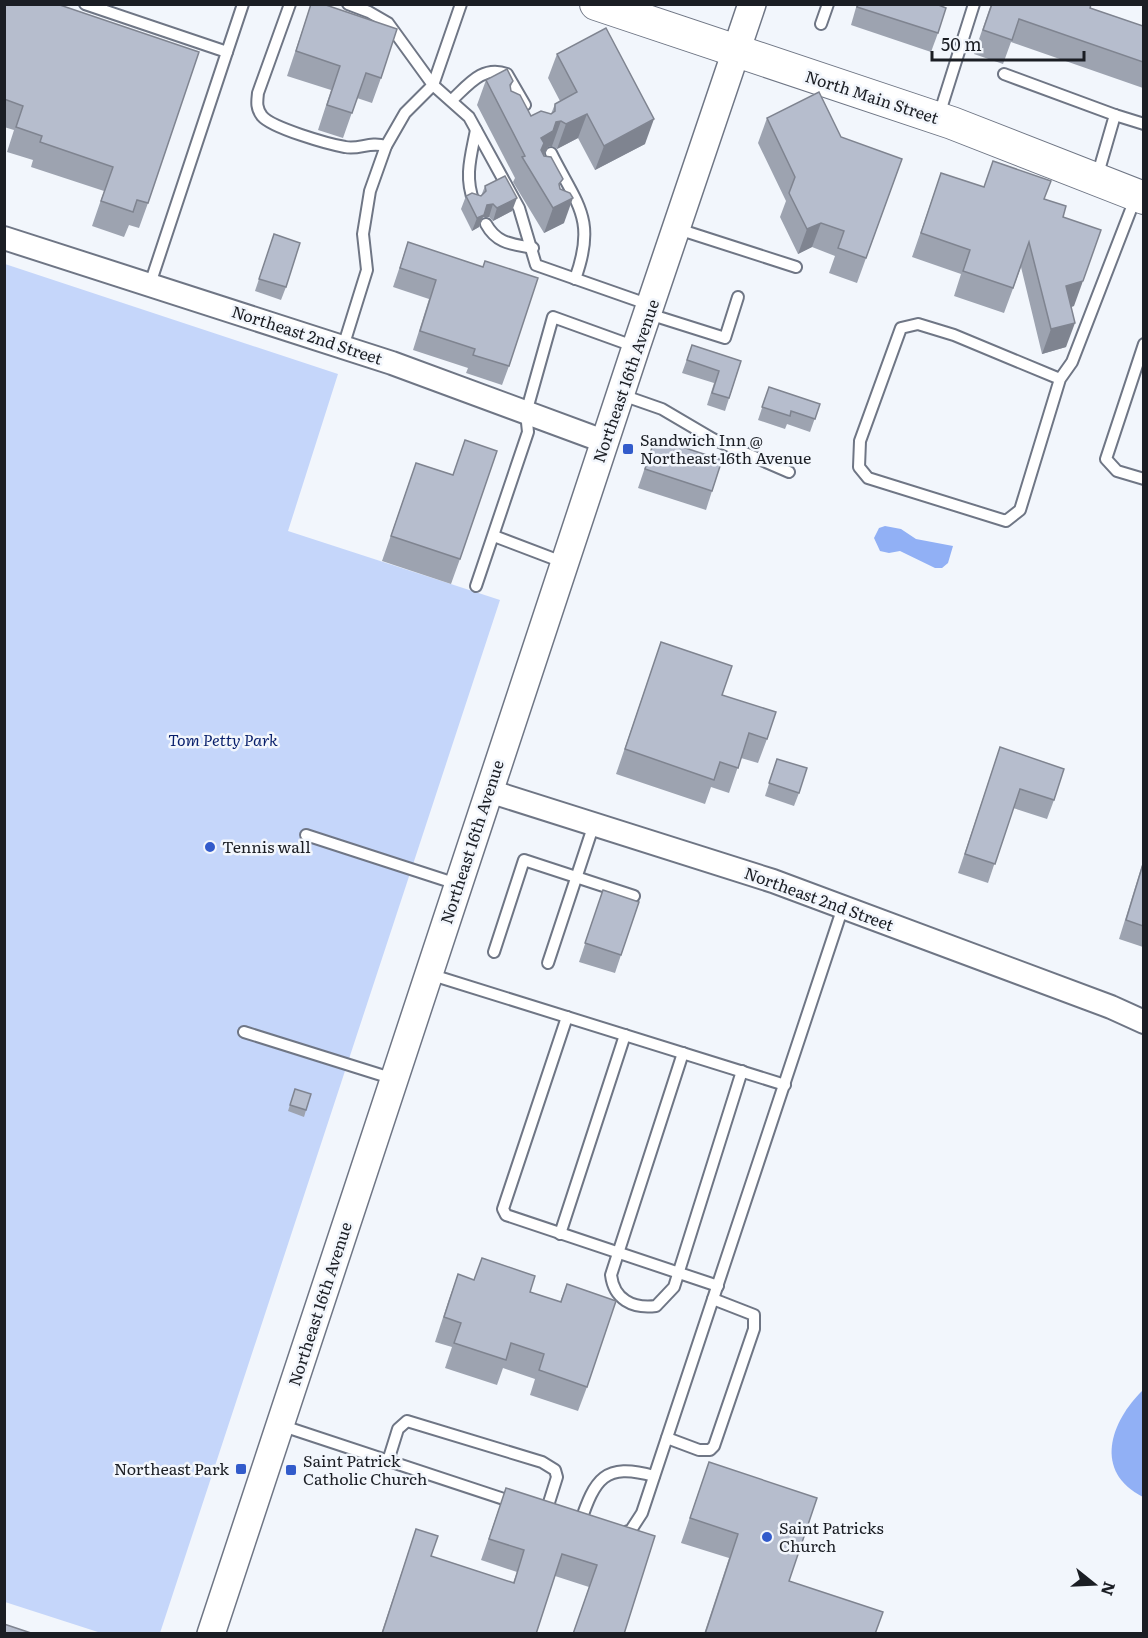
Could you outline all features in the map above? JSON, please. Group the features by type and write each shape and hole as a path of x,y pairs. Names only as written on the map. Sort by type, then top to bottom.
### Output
{"main road":[{"name":"North Main Street","path":"596,4 938,119 1140,197"}],"street":[{"name":"Northeast 16th Avenue","path":"211,1634 636,347 678,229 752,4"},
{"name":"Northeast 2nd Street","path":"4,238 343,347 606,442"},
{"name":"Northeast 2nd Street","path":"489,791 773,881 1111,1007 1143,1022"}],"lane":[{"path":"85,4 227,52"},
{"path":"150,284 243,4"},
{"path":"290,4 258,93 257,108 263,117 276,125 346,148 373,142 387,146"},
{"path":"348,4 388,23 433,86 469,117 519,208 533,248 536,265 725,338 738,297"},
{"path":"343,347 367,270 363,234 370,191 387,146 405,113 433,86 461,4"},
{"path":"821,24 828,4"},
{"path":"938,119 974,4"},
{"path":"452,100 477,76 495,70 507,74 526,113"},
{"path":"1004,74 1143,124"},
{"path":"469,117 483,115"},
{"path":"1097,180 1115,115"},
{"path":"474,202 469,189 468,170 476,130"},
{"path":"485,145 498,145"},
{"path":"551,153 555,174 581,211 586,230 586,250 575,279"},
{"path":"502,176 514,175"},
{"path":"1060,379 918,324 901,328 860,441 859,467 868,478 1006,521 1020,510 1060,379 1072,362 1140,197"},
{"path":"519,208 531,208"},
{"path":"569,210 581,211"},
{"path":"486,224 492,235 504,243 533,248"},
{"path":"678,229 796,267"},
{"path":"476,586 528,432 526,413 553,317 636,347"},
{"path":"1143,344 1106,459 1117,471 1143,479"},
{"path":"622,395 662,409 713,439 789,472"},
{"path":"494,536 566,563"},
{"path":"548,963 594,824"},
{"path":"306,835 458,885"},
{"path":"494,952 524,860 634,896"},
{"path":"610,1532 626,1533 638,1523 843,907"},
{"path":"429,974 785,1085"},
{"path":"567,1017 503,1209 511,1218 718,1286"},
{"path":"244,1032 394,1079"},
{"path":"560,1234 625,1035"},
{"path":"683,1053 611,1275 615,1291 626,1301 639,1306 656,1306 663,1302 674,1287 742,1071"},
{"path":"667,1438 699,1450 710,1450 714,1446 754,1329 754,1315 713,1299"},
{"path":"388,1461 398,1429 407,1421 542,1462 555,1470 557,1477 546,1512"},
{"path":"280,1425 524,1505"},
{"path":"569,1520 585,1525 594,1486 605,1475 625,1471 654,1476"},
{"path":"535,1509 558,1516"}],"green space":[{"name":"Tom Petty Park","path":"5,264 338,374 288,531 500,600 160,1633 101,1633 5,1602"}],"water":[{"path":"885,526 901,529 916,539 953,546 948,563 942,568 935,568 900,551 889,553 880,551 874,538 879,528"},
{"path":"1143,1390 1143,1497 1127,1487 1117,1474 1112,1461 1112,1446 1115,1431 1122,1417"}],"building":[{"path":"4,4 57,4 199,52 148,203 137,200 133,212 101,201 113,167 40,142 42,136 16,127 23,106 4,99"},
{"path":"311,4 323,4 397,29 381,78 366,73 352,113 327,105 340,66 296,51"},
{"path":"858,4 936,4 946,8 938,33 857,7"},
{"path":"992,4 1091,4 1090,8 1143,26 1143,62 1019,19 1012,40 983,30"},
{"path":"606,28 654,119 604,146 587,114 566,124 561,121 556,122 553,131 541,138 544,143 541,150 544,156 551,157 563,179 559,184 560,189 570,193 573,198 553,208 522,157 525,156 486,80 507,69 513,81 510,85 511,91 520,95 531,116 541,111 551,114 555,111 555,104 577,92 557,54"},
{"path":"819,92 841,137 902,159 866,258 838,248 844,231 821,223 807,229 789,193 795,177 767,118"},
{"path":"993,161 1051,181 1044,199 1066,206 1063,217 1101,230 1083,281 1066,286 1075,323 1051,329 1029,242 1013,288 963,271 970,250 921,233 941,173 984,187"},
{"path":"505,176 517,198 497,208 493,204 487,205 484,215 477,218 466,196 472,193 481,196 486,191 485,186"},
{"path":"274,234 300,243 286,287 259,279"},
{"path":"408,242 483,267 485,261 538,278 509,366 473,355 475,349 420,331 436,280 400,268"},
{"path":"692,345 741,361 729,398 712,393 719,371 687,360"},
{"path":"769,387 820,404 815,419 791,411 790,416 762,407"},
{"path":"655,438 722,460 712,491 645,469"},
{"path":"465,440 497,451 460,559 391,536 416,463 453,475"},
{"path":"661,642 732,666 722,695 776,712 767,739 749,733 738,768 720,762 714,780 625,749"},
{"path":"1000,747 1064,769 1054,800 1020,789 995,864 965,854"},
{"path":"777,759 807,768 799,793 769,783"},
{"path":"1143,864 1143,926 1126,920"},
{"path":"603,890 639,902 621,955 585,943"},
{"path":"295,1089 311,1094 306,1110 290,1105"},
{"path":"482,1258 535,1276 530,1292 561,1302 567,1284 616,1301 587,1387 539,1370 544,1354 511,1343 506,1360 454,1343 461,1323 444,1317 458,1274 474,1280"},
{"path":"709,1462 817,1498 789,1581 883,1612 875,1634 705,1634 738,1534 690,1518"},
{"path":"506,1488 655,1536 624,1634 573,1634 597,1565 562,1554 536,1634 382,1634 416,1529 438,1536 431,1556 514,1583 524,1550 489,1539"},
{"path":"4,1624 34,1634 4,1634"}],"place":[{"name":"Sandwich Inn @ Northeast 16th Avenue","path":"628,449"},
{"name":"Tennis wall","path":"210,847"},
{"name":"Northeast Park","path":"241,1469"},
{"name":"Saint Patrick Catholic Church","path":"291,1470"},
{"name":"Saint Patricks Church","path":"767,1537"}]}
